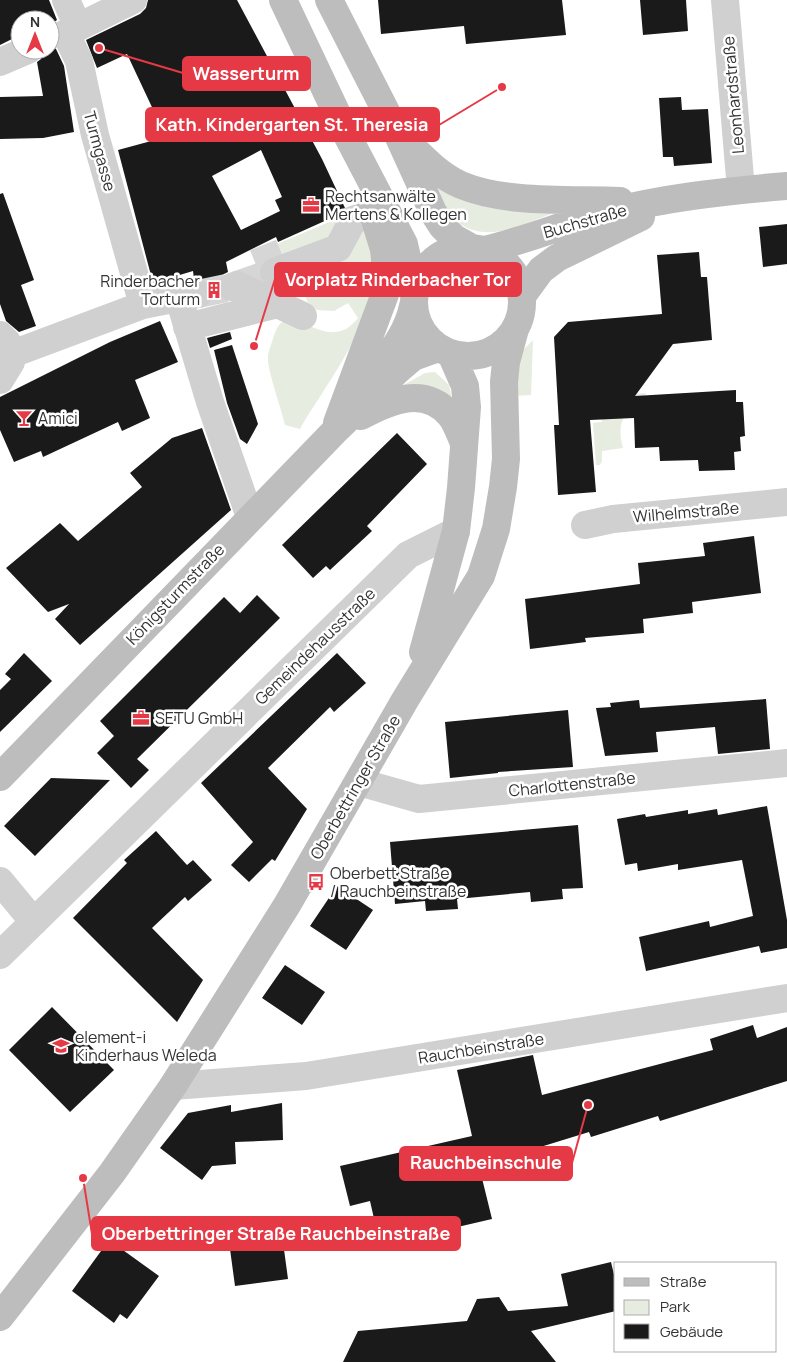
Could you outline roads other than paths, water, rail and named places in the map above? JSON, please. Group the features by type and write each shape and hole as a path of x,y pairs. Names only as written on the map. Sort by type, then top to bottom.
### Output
{"street":[{"name":"Turmgasse","path":"66,0 75,20 61,35 68,38 79,61 95,134 143,305"},
{"path":"61,35 132,0"},
{"path":"283,0 348,135 404,244 421,329 444,351 469,357 487,353 503,344 515,329 521,313 522,296 518,281 510,268 499,257 454,238 442,226 329,0"},
{"name":"Leonhardstraße","path":"725,0 741,190"},
{"path":"397,133 431,165 449,178 479,190 508,196 657,203"},
{"path":"334,432 380,312 385,286 384,249 372,209 356,175 348,135"},
{"name":"Buchstraße","path":"477,249 510,244 600,214 686,198 787,186"},
{"name":"Buchstraße","path":"522,296 541,270 557,258 625,224 686,198"},
{"path":"278,304 282,269 338,248 353,220 364,216"},
{"path":"414,298 420,275 441,254 455,249 477,249"},
{"path":"231,287 237,286 303,316"},
{"path":"0,380 11,362 6,345 143,305 188,296 187,327 210,402 250,517"},
{"name":"Königsturmstraße","path":"334,432 403,335 409,323 414,298"},
{"path":"187,327 278,304"},
{"name":"Oberbettringer Straße","path":"0,1318 112,1173 173,1086 287,904 405,700 481,576 496,529 506,459 504,382 506,362 515,329"},
{"name":"Königsturmstraße","path":"6,768 250,517 399,368 413,357 444,351"},
{"name":"Oberbettringer Straße","path":"405,700 428,637 456,531 467,407 465,386 444,351"},
{"path":"334,432 380,406 397,399 416,397 429,401 450,415 464,443"},
{"name":"Wilhelmstraße","path":"585,525 613,519 787,502"},
{"name":"Gemeindehausstraße","path":"0,955 408,555 456,531"},
{"name":"Charlottenstraße","path":"359,782 419,799 787,763"},
{"path":"0,881 34,922"},
{"name":"Rauchbeinstraße","path":"173,1086 306,1076 787,998"}],"tunnel":[{"path":"237,285 274,272 263,245"},
{"path":"198,294 231,287"}],"place":[{"name":"Wasserturm","path":"99,48"},
{"name":"Kath. Kindergarten St. Theresia","path":"502,87"},
{"name":"Rechtsanwälte Mertens & Kollegen","path":"311,205"},
{"name":"Rinderbacher Torturm","path":"214,290"},
{"name":"Vorplatz Rinderbacher Tor","path":"254,346"},
{"name":"Amici","path":"24,418"},
{"name":"SETU GmbH","path":"141,718"},
{"name":"Oberbett Straße / Rauchbeinstraße","path":"316,882"},
{"name":"element-i Kinderhaus Weleda","path":"61,1046"},
{"name":"Rauchbeinschule","path":"588,1105"},
{"name":"Oberbettringer Straße Rauchbeinstraße","path":"83,1178"}]}
